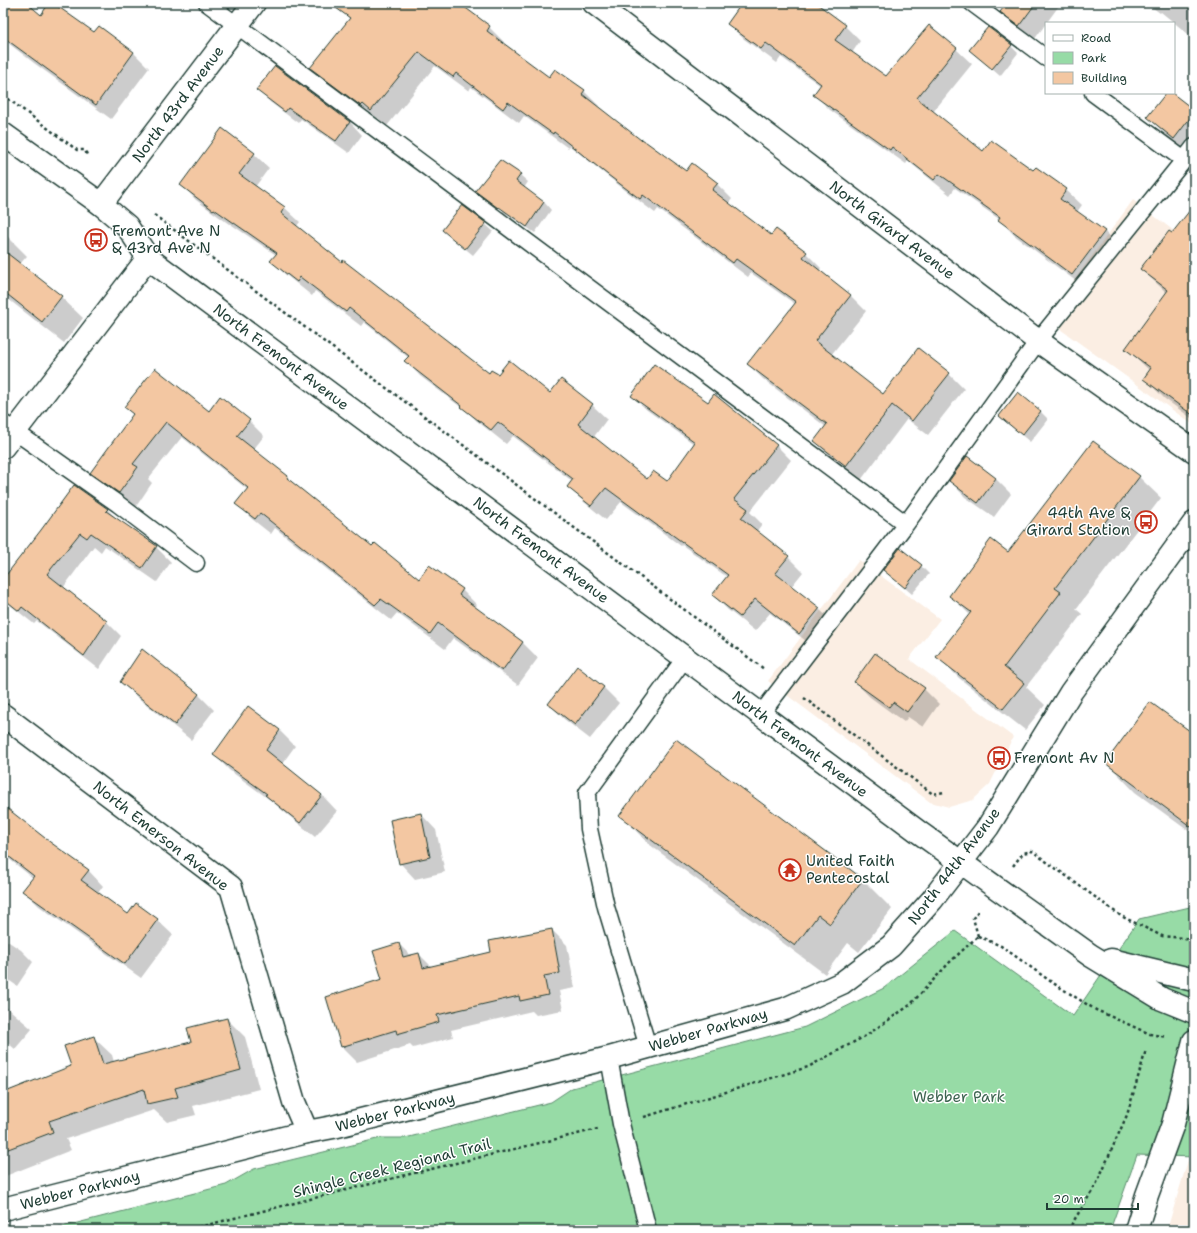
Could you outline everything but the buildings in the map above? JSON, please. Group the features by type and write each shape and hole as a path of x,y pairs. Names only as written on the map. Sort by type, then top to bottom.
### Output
{"street":[{"name":"North 43rd Avenue","path":"101,204 254,3"},
{"name":"North Girard Avenue","path":"594,3 1038,341 1194,451"},
{"name":"North Fremont Avenue","path":"3,134 101,204 127,226 148,258 914,828 1090,955 1162,999 1194,1012"},
{"path":"7,434 148,258"},
{"name":"North 44th Avenue","path":"785,1009 842,983 890,946 932,900 988,827 1070,692 1194,523"},
{"name":"North Emerson Avenue","path":"3,715 231,887 294,1102 307,1132"},
{"path":"1090,955 1194,980"},
{"name":"Webber Parkway","path":"3,1209 307,1132 333,1127 609,1058 785,1009"},
{"path":"1136,1230 1173,1124 1194,1041"}],"lane":[{"path":"207,3 906,524"},
{"path":"972,3 1045,57"},
{"path":"1095,94 1184,160"},
{"path":"761,714 906,524 1038,341 1194,147"},
{"path":"7,434 55,458 196,563"},
{"path":"648,1047 606,907 589,828 587,793 685,658"},
{"path":"609,1058 621,1124 648,1230"}],"path":[{"path":"3,95 77,150 85,150 87,155"},
{"path":"149,212 933,794 944,792"},
{"path":"1023,853 1032,851 1121,916 1162,936 1194,939"},
{"path":"973,918 978,936"},
{"path":"978,936 1001,946 1053,983 1096,1010 1150,1034 1167,1037"},
{"path":"638,1119 808,1067 840,1050 867,1035 910,1005 950,962 978,936"},
{"path":"1068,1230 1096,1186 1127,1115 1146,1050"},
{"name":"Shingle Creek Regional Trail","path":"187,1230 402,1176 602,1129"}],"shaded area":[{"path":"1133,200 1194,246 1194,428 1192,424 1046,319"},
{"path":"859,560 940,619 909,659 1013,737 990,784 973,800 949,807 930,802 768,681"},
{"path":"1189,1157 1194,1157 1194,1230 1167,1230"}],"green space":[{"name":"Webber Park","path":"1194,906 1194,1157 1137,1155 1110,1230 50,1230 226,1185 254,1169 381,1138 405,1138 551,1102 572,1088 805,1027 884,988 955,931 1073,1016 1139,919"}],"place":[{"name":"Fremont Ave N & 43rd Ave N","path":"96,240"},
{"name":"44th Ave & Girard Station","path":"1146,522"},
{"name":"Fremont Av N","path":"999,758"},
{"name":"United Faith Pentecostal","path":"790,870"}]}
